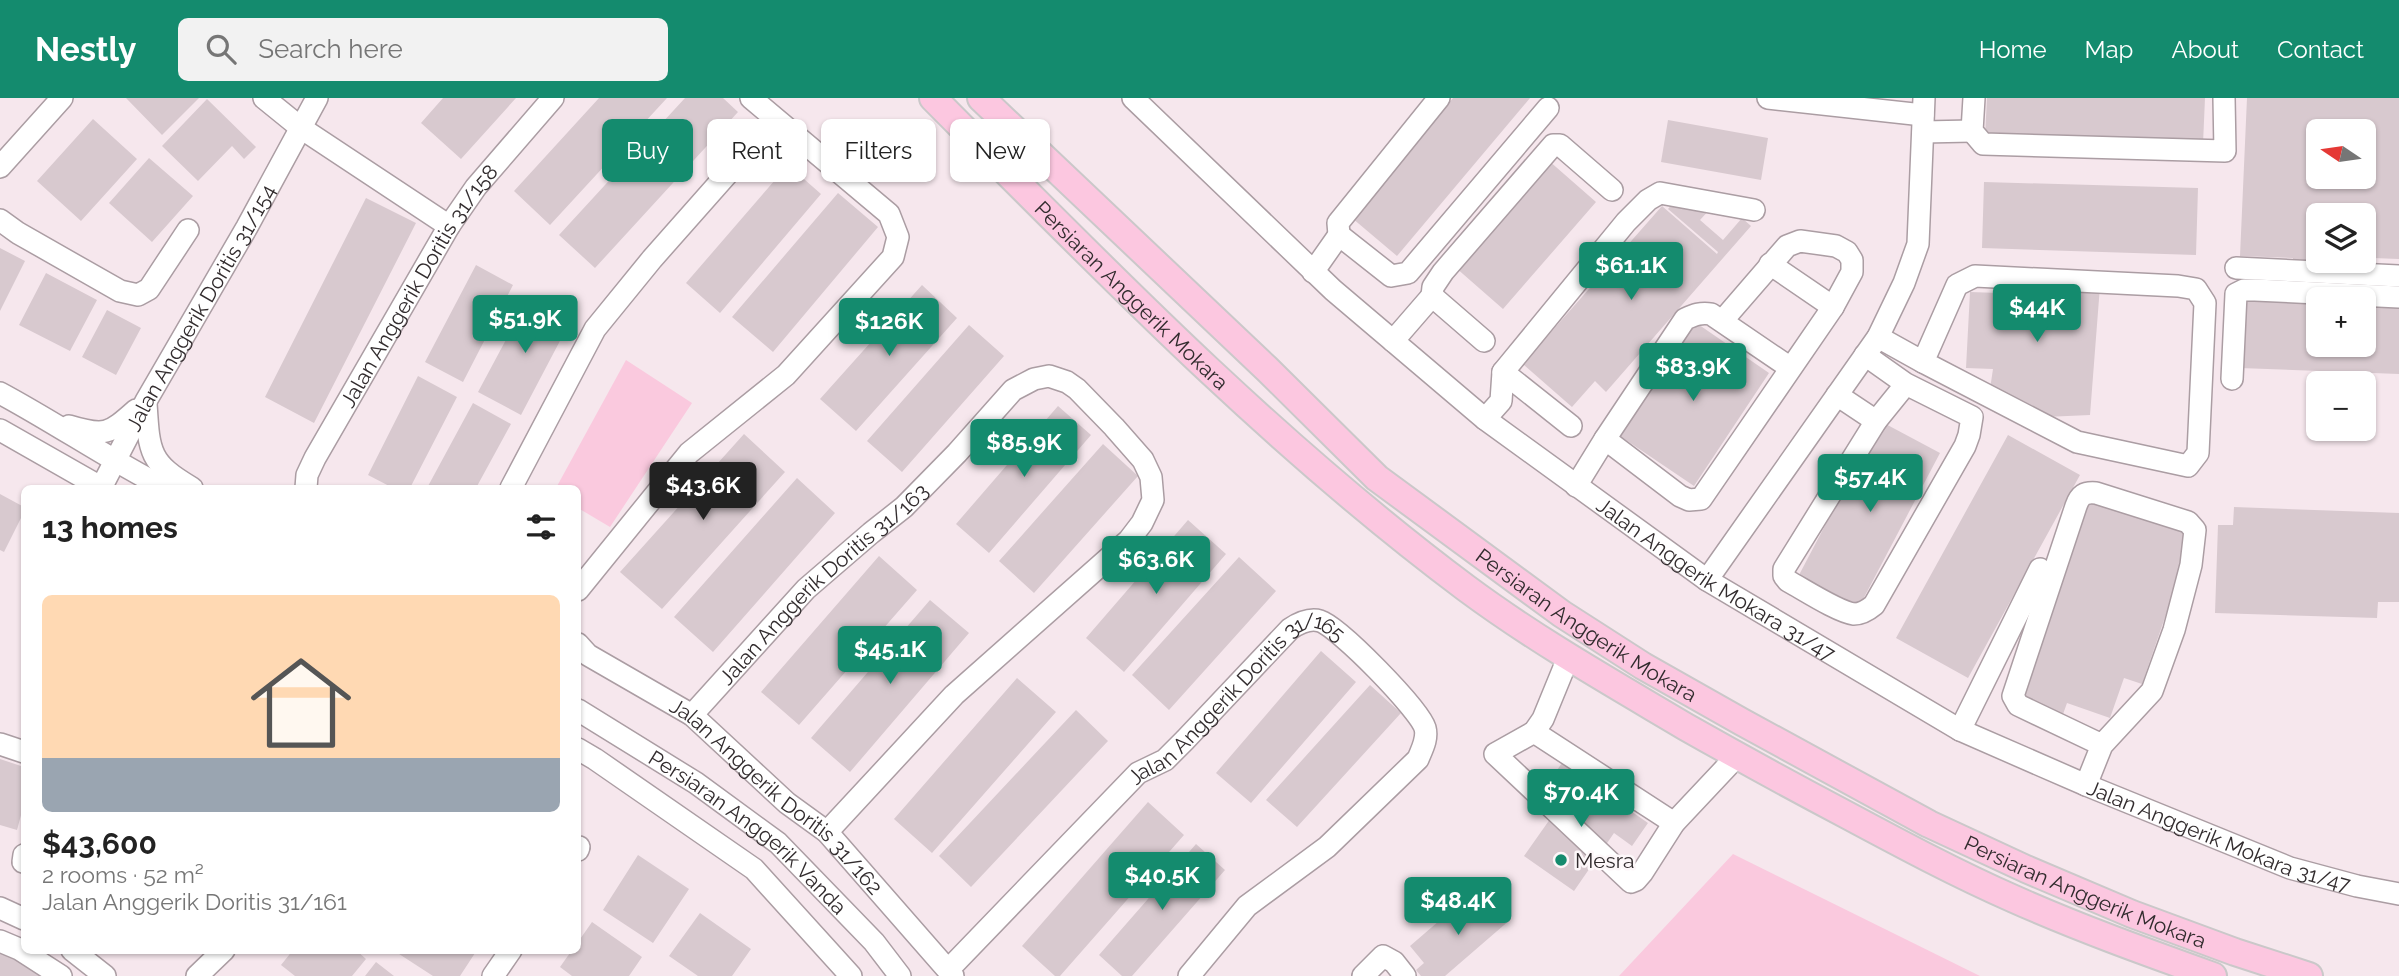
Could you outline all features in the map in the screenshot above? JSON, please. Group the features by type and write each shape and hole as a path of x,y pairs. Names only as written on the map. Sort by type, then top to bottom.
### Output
{"main road":[{"name":"Persiaran Anggerik Mokara","path":"933,98 1146,313 1246,407 1467,589 1568,658 1737,756 1917,852 2013,899 2118,942 2213,976"},
{"name":"Persiaran Anggerik Mokara","path":"981,98 1267,369 1377,478 1562,614 1654,672 1929,824 2132,914 2309,976"}],"street":[{"path":"0,167 62,98"},
{"path":"264,98 301,128 449,226"},
{"name":"Jalan Anggerik Doritis 31/154","path":"104,485 146,401 247,227 317,98"},
{"name":"Jalan Anggerik Doritis 31/158","path":"306,485 307,475 315,458 449,226 476,187 554,98"},
{"path":"751,98 774,119"},
{"name":"Jalan Anggerik Mokara 31/47","path":"1133,98 1313,272 1485,419 1707,580 1960,730 2086,785 2290,868 2399,894"},
{"path":"1313,272 1339,235 1338,223 1439,98"},
{"path":"1768,98 1856,103 1923,115 1972,131 1983,144 2225,151 2224,98"},
{"path":"1972,131 1974,98"},
{"path":"1339,235 1391,275 1408,272 1548,108"},
{"path":"1707,580 1878,337 1904,283 1918,244 1923,115"},
{"path":"1393,341 1432,296 1433,287 1443,272 1553,145 1560,145 1612,190"},
{"path":"581,586 689,453 786,375 893,257 898,237 893,221 879,205 807,146"},
{"path":"513,485 595,330 652,259 720,182"},
{"path":"1485,419 1501,401 1503,372 1626,222 1648,200 1660,193 1754,211"},
{"path":"0,220 18,233 120,290 138,295 149,289 188,230"},
{"path":"1605,439 1680,496 1689,500 1701,499 1789,367 1833,307 1852,272 1852,260 1847,252 1827,244 1800,241 1787,246 1723,320"},
{"path":"1770,264 1833,307"},
{"path":"2236,268 2399,276"},
{"path":"1878,337 1923,362 2077,442 2188,466 2198,453 2205,303 2196,289 1975,276 1957,285 1923,362"},
{"path":"2232,379 2236,294 2244,290 2399,297"},
{"path":"1432,296 1484,341"},
{"path":"1576,486 1685,319 1703,312 1711,314 1789,367"},
{"path":"1865,355 1906,384 1972,417 1969,435 1874,605 1865,612 1856,614 1844,611 1788,581 1784,576 1784,569 1876,421 1906,384"},
{"path":"1503,372 1571,426"},
{"name":"Jalan Anggerik Doritis 31/163","path":"692,715 806,589 871,533 905,508 1013,390 1034,379 1049,376 1067,382 1114,427 1143,460 1151,477 1153,500 1142,523 1129,540 954,695 827,832"},
{"path":"0,393 158,485"},
{"path":"1837,395 1876,421"},
{"path":"47,419 92,433 103,433 117,426 146,401"},
{"path":"146,401 151,450 160,467 187,485"},
{"path":"0,430 97,485"},
{"path":"2086,785 2102,745 2152,691 2181,604 2191,565 2195,530 2188,522 2087,492 2080,496 2076,506 2013,696 2018,705 2102,745"},
{"path":"1960,730 2040,569"},
{"name":"Jalan Anggerik Doritis 31/165","path":"951,973 1138,773 1165,760 1290,629 1300,623 1317,620 1331,626 1345,638 1410,705 1425,727 1426,740 1418,759 1327,847 1247,906 1189,976"},
{"name":"Jalan Anggerik Doritis 31/162","path":"581,647 588,655 692,715 787,803 827,832 951,973"},
{"path":"1568,658 1543,719 1534,732 1495,754 1631,882 1636,880 1674,823 1737,756"},
{"name":"Persiaran Anggerik Vanda","path":"581,712 696,783 778,843 874,942 900,976"},
{"path":"1534,732 1674,823"},
{"path":"0,744 21,751"},
{"name":"Persiaran Anggerik Vanda","path":"581,751 754,869 851,976"},
{"path":"0,908 21,918"},
{"path":"0,941 21,950"},
{"path":"27,954 61,976"},
{"path":"77,954 105,976"},
{"path":"197,976 220,954"},
{"path":"493,976 508,954"},
{"path":"1363,976 1383,956 1394,962 1405,976"}],"shaded area":[{"path":"626,360 692,403 610,527 581,510 581,485 558,485"},
{"path":"1733,854 1980,976 1619,976"}],"building":[{"path":"126,98 199,98 162,135"},
{"path":"443,98 516,98 461,159 421,123"},
{"path":"599,98 667,98 648,119 602,119 602,169 550,225 514,191"},
{"path":"685,98 723,98 738,112 732,119 707,119 707,146 693,161 693,119 666,119"},
{"path":"1453,98 1530,98 1397,256 1352,218"},
{"path":"1987,98 2205,98 2203,144 1985,136"},
{"path":"2247,98 2399,98 2399,259 2376,258 2376,203 2306,203 2306,265 2293,264 2293,258 2240,256"},
{"path":"207,99 256,147 244,159 232,146 198,181 162,146"},
{"path":"93,119 137,159 81,221 37,181"},
{"path":"1668,120 1768,138 1761,180 1661,162"},
{"path":"149,158 193,196 152,242 109,203"},
{"path":"1548,160 1596,202 1503,309 1455,267"},
{"path":"608,182 674,182 595,268 559,235"},
{"path":"773,182 807,182 821,194 720,313 686,283"},
{"path":"1984,182 2198,188 2196,255 1982,248"},
{"path":"838,193 878,227 773,352 732,317"},
{"path":"366,198 416,223 314,423 265,397"},
{"path":"1674,202 1711,208 1700,220 1723,240 1742,218 1751,226 1606,392 1595,381 1572,407 1523,364 1662,206 1717,254 1718,252 1668,209"},
{"path":"0,248 25,261 0,311"},
{"path":"476,265 513,285 463,382 425,362"},
{"path":"46,273 97,300 70,351 19,325"},
{"path":"2002,281 2100,286 2090,415 2045,417 1990,389 1993,369 1966,368 1970,292 1999,293"},
{"path":"922,285 957,318 856,431 820,399"},
{"path":"530,295 572,318 521,415 478,392"},
{"path":"2243,298 2306,300 2306,357 2376,357 2376,304 2399,305 2399,374 2376,373 2376,371 2240,368"},
{"path":"107,310 141,328 116,375 82,357"},
{"path":"1692,320 1769,373 1694,486 1617,434"},
{"path":"969,325 1004,356 902,472 867,441"},
{"path":"418,376 457,397 412,485 387,485 368,475"},
{"path":"473,403 511,424 478,485 429,485"},
{"path":"1058,406 1091,435 989,553 956,524"},
{"path":"1880,421 1940,453 1859,607 1799,575"},
{"path":"744,434 785,472 662,609 620,572"},
{"path":"2008,435 2080,475 1968,678 1896,638"},
{"path":"1103,444 1138,476 1034,593 999,561"},
{"path":"797,478 835,513 713,652 674,617"},
{"path":"0,494 21,505 21,518 4,552 0,550"},
{"path":"2086,499 2193,536 2142,684 2124,678 2110,718 2067,703 2062,717 2016,701"},
{"path":"2234,507 2399,513 2399,602 2378,602 2377,618 2215,613 2218,525 2233,525"},
{"path":"1188,520 1226,554 1124,672 1086,638"},
{"path":"879,556 917,590 799,725 761,692"},
{"path":"1239,557 1276,591 1169,710 1132,675"},
{"path":"930,600 969,633 850,772 811,738"},
{"path":"1321,651 1356,682 1251,803 1216,773"},
{"path":"1017,678 1056,712 932,853 894,819"},
{"path":"1370,685 1401,713 1297,827 1266,800"},
{"path":"1076,710 1108,741 971,887 939,856"},
{"path":"0,759 21,766 21,815 17,830 0,825"},
{"path":"1562,763 1648,823 1632,846 1614,833 1574,891 1524,856 1567,795 1548,783"},
{"path":"1148,802 1184,835 1060,976 1055,976 1022,946"},
{"path":"1196,844 1225,870 1132,976 1122,976 1099,955"},
{"path":"638,855 689,889 653,943 603,910"},
{"path":"1489,894 1511,919 1445,976 1421,976 1416,970 1424,963 1410,946 1461,902 1469,912"},
{"path":"700,913 751,949 732,976 698,976 669,956"},
{"path":"592,922 642,957 629,976 572,976 560,967 569,954 581,954 581,938"},
{"path":"0,951 48,974 47,976 0,976"},
{"path":"290,954 360,954 366,959 352,976 295,976 281,965"},
{"path":"399,954 474,954 460,976 433,976"},
{"path":"376,962 394,976 365,976"}],"place":[{"name":"Mesra","path":"1561,860"}]}
